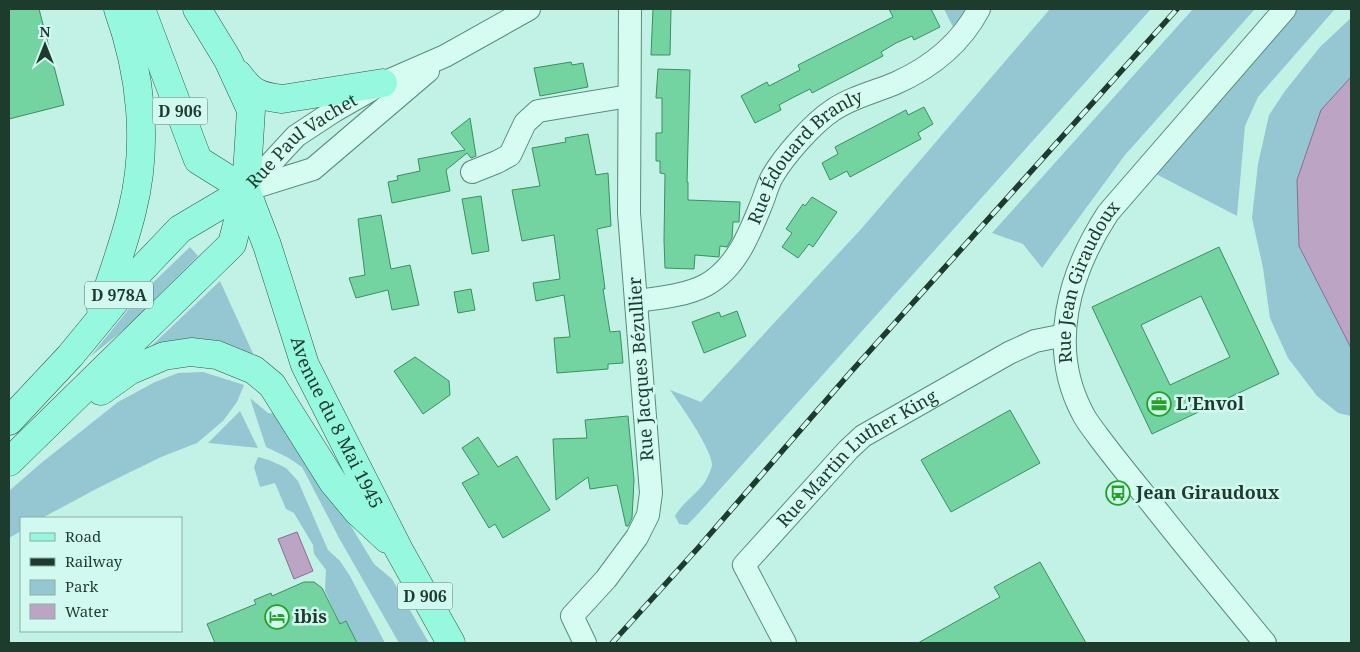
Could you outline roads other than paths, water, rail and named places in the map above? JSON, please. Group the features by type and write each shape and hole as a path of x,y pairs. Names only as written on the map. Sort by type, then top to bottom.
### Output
{"main road":[{"path":"96,323 130,217 139,176 141,154 138,83 134,59 118,9"},
{"name":"D 906","path":"141,9 198,160 246,190 251,110 228,60 197,9"},
{"path":"228,60 249,89 267,97 282,99 383,83"},
{"name":"D 978A","path":"9,421 70,356 139,272 180,229 246,190"},
{"name":"D 978A","path":"9,462 232,244 246,190"},
{"name":"Avenue du 8 Mai 1945","path":"246,190 267,246 305,365 398,550 451,643"},
{"path":"38,434 74,411 129,370 164,356 191,352 217,355 254,370 272,385 333,482 358,512 398,550"}],"street":[{"name":"Rue Paul Vachet","path":"246,190 296,136 334,111 383,83 446,56 529,9"},
{"name":"Rue Jacques Bézullier","path":"585,643 572,616 606,579 637,537 648,516 651,493 629,213 630,9"},
{"name":"Rue Édouard Branly","path":"636,301 686,292 706,284 721,274 737,256 772,178 790,152 811,130 833,110 928,66 951,48 970,26 979,9"},
{"name":"Rue Jean Giraudoux","path":"1264,643 1115,458 1083,415 1072,390 1066,363 1065,335 1068,310 1081,263 1093,237 1108,213 1285,9"},
{"name":"Rue Paul Vachet","path":"246,190 313,168 446,56"},
{"path":"472,172 510,155 525,124 538,111 629,96"},
{"name":"Rue Martin Luther King","path":"785,643 744,565 848,450 864,436 1009,353 1036,341 1065,335"}],"water":[{"path":"1351,77 1351,348 1299,246 1297,180 1321,110"},
{"path":"297,532 313,571 294,579 278,539"}],"railway":[{"path":"612,643 698,548 849,374 1177,9"}],"place":[{"name":"L'Envol","path":"1159,404"},
{"name":"Jean Giraudoux","path":"1118,493"},
{"name":"ibis","path":"277,617"}]}
